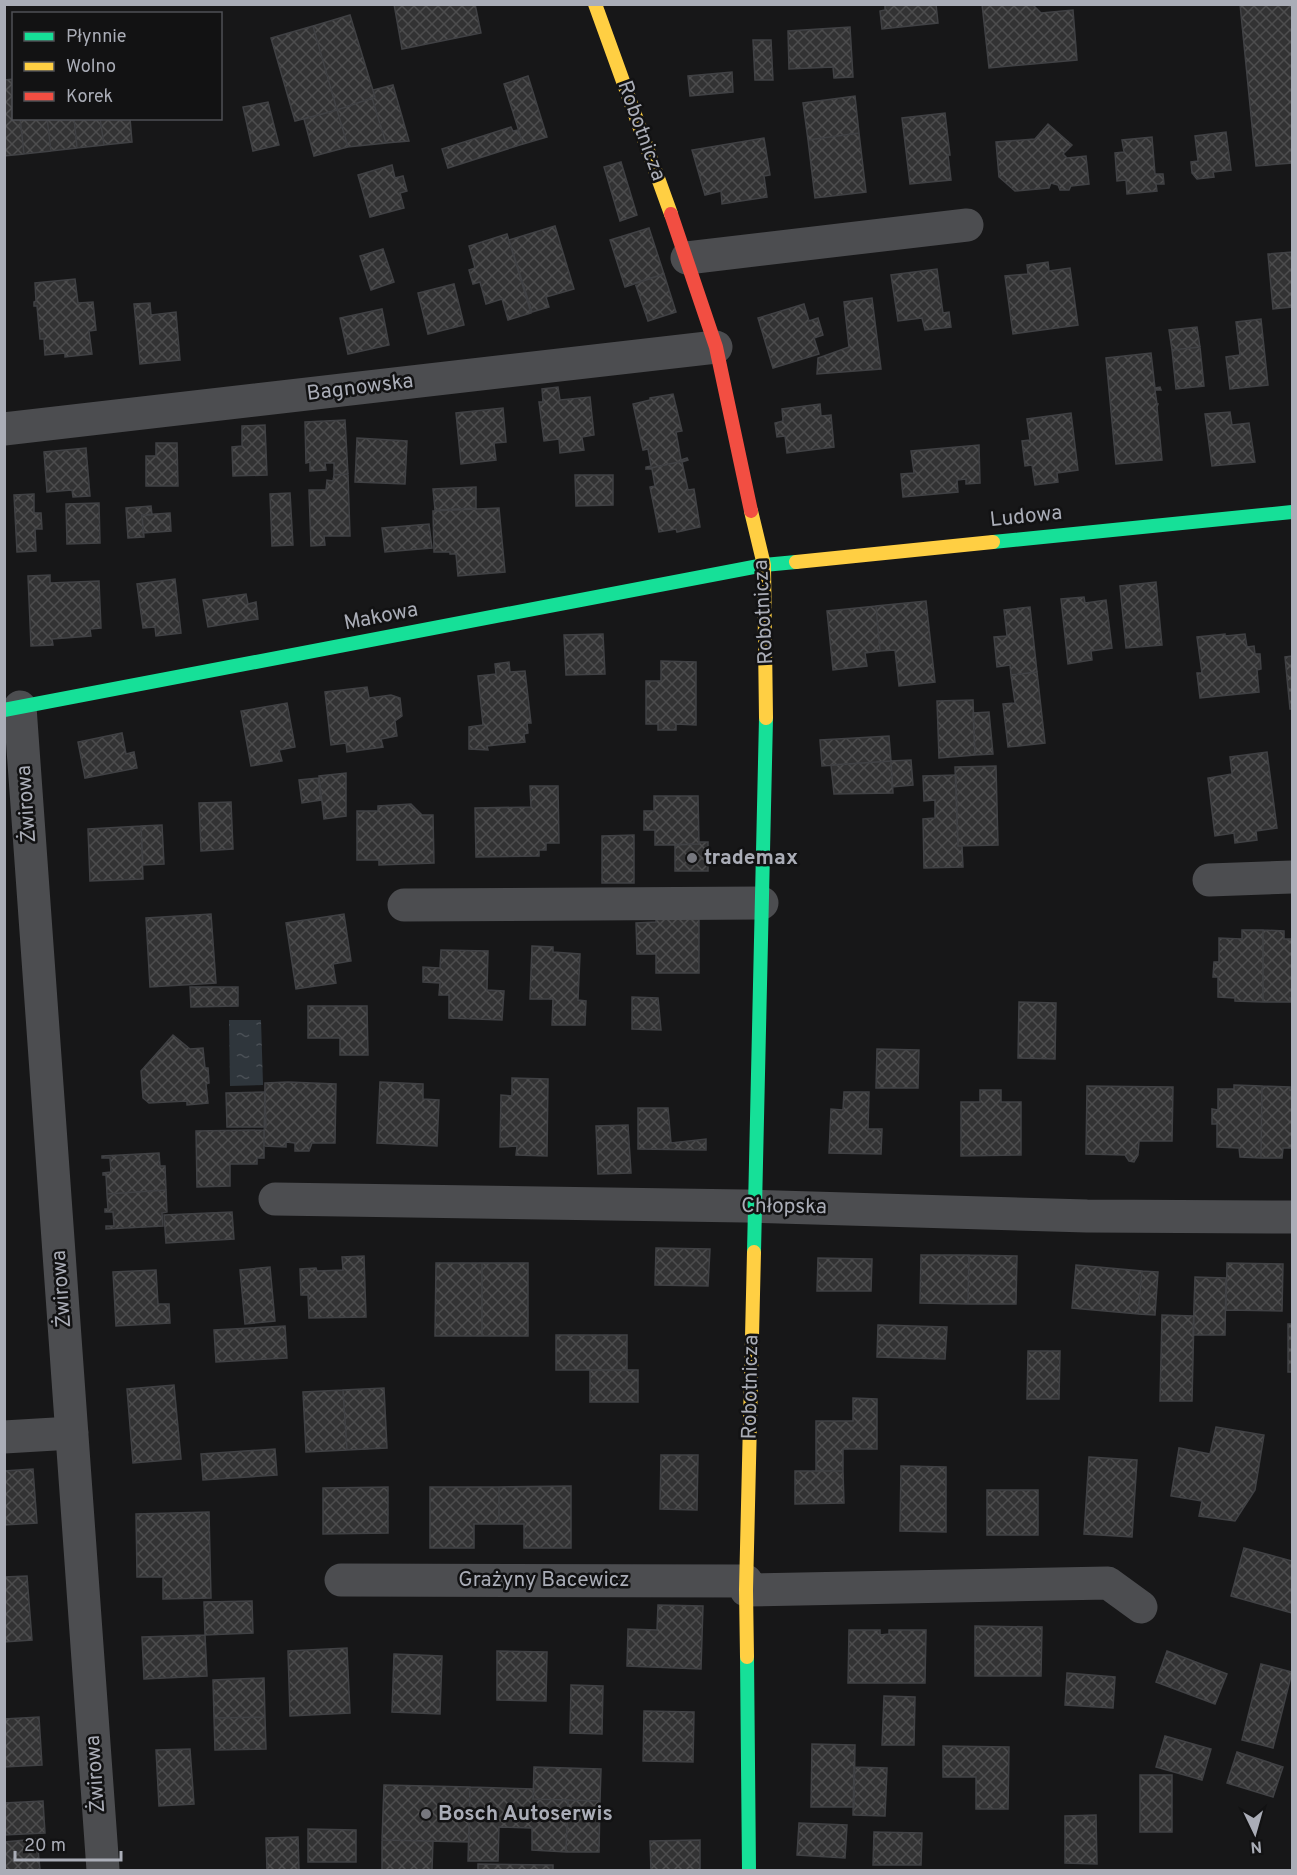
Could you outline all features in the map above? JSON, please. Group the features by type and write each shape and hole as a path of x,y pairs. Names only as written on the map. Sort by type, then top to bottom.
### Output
{"street":[{"name":"Robotnicza","path":"595,4 687,258 716,347 765,565 767,686 746,1585 749,1870"},
{"path":"687,258 967,225"},
{"name":"Bagnowska","path":"4,429 716,347"},
{"name":"Ludowa","path":"765,565 1293,512"},
{"name":"Makowa","path":"12,708 765,565"},
{"name":"Żwirowa","path":"12,708 72,1433 103,1870"},
{"path":"1209,880 1293,877"},
{"path":"404,905 762,903"},
{"name":"Chłopska","path":"275,1199 755,1206 1087,1216 1293,1216"},
{"path":"4,1437 72,1433"},
{"name":"Grażyny Bacewicz","path":"341,1580 746,1585 1108,1583 1141,1608"}],"water":[{"path":"229,1020 261,1020 263,1085 230,1086"}],"building":[{"path":"394,4 475,4 481,33 402,49"},
{"path":"885,4 936,4 938,23 882,29 880,11 885,10"},
{"path":"982,4 1032,4 1041,13 1073,10 1077,60 989,68"},
{"path":"1240,4 1292,4 1292,163 1256,166"},
{"path":"350,15 375,97 337,110 313,26"},
{"path":"313,26 337,110 295,121 271,38"},
{"path":"850,27 853,77 834,78 833,67 789,69 788,31"},
{"path":"753,40 771,40 773,80 755,80"},
{"path":"732,72 733,92 690,96 688,76"},
{"path":"528,76 547,137 523,144 504,84"},
{"path":"12,79 12,120 20,120 24,154 4,156 4,80"},
{"path":"393,85 409,141 386,143 372,98 375,97 373,90"},
{"path":"855,96 859,133 808,140 803,103"},
{"path":"372,98 386,143 348,147 337,110"},
{"path":"268,102 279,145 253,151 243,107"},
{"path":"337,110 348,147 314,156 304,119"},
{"path":"945,113 951,180 910,184 902,118"},
{"path":"20,120 47,120 51,151 24,154"},
{"path":"47,120 74,120 77,148 51,151"},
{"path":"74,120 100,120 104,145 77,148"},
{"path":"100,120 130,120 132,142 104,145"},
{"path":"1048,124 1072,145 1063,154 1067,158 1086,156 1089,184 1071,186 1069,190 1060,190 1058,185 1051,183 1049,188 1015,191 999,177 996,142 1035,139"},
{"path":"511,127 513,131 518,130 523,144 448,168 442,149"},
{"path":"1226,132 1231,170 1213,172 1214,177 1197,179 1192,173 1191,162 1198,161 1195,136"},
{"path":"859,133 866,192 815,198 808,140"},
{"path":"1152,137 1155,174 1163,174 1164,184 1156,184 1157,191 1127,194 1126,180 1117,181 1115,153 1124,152 1122,140"},
{"path":"764,138 770,175 764,176 767,197 722,204 721,191 705,195 692,150"},
{"path":"621,162 637,215 620,221 604,167"},
{"path":"392,165 395,178 403,176 407,191 400,193 404,208 370,217 358,175"},
{"path":"555,226 574,289 546,297 549,307 532,312 509,240"},
{"path":"649,228 664,274 625,287 610,240"},
{"path":"507,234 531,313 508,320 502,299 486,304 480,282 473,284 469,270 475,268 469,246"},
{"path":"383,249 394,282 371,290 360,256"},
{"path":"1292,252 1292,307 1273,309 1268,254"},
{"path":"1048,262 1049,271 1070,268 1078,325 1013,334 1005,276 1028,274 1027,265"},
{"path":"937,269 943,313 949,312 951,327 925,330 922,318 898,321 891,275"},
{"path":"664,274 676,312 648,321 635,283"},
{"path":"75,279 78,303 93,302 96,330 89,331 92,354 65,357 65,353 45,355 44,339 40,339 37,306 34,306 35,283"},
{"path":"454,284 464,325 428,334 418,293"},
{"path":"872,298 881,369 817,374 818,358 849,347 844,302"},
{"path":"150,303 151,315 176,312 180,360 140,364 134,304"},
{"path":"804,304 809,321 818,318 823,335 814,338 819,354 773,368 758,318"},
{"path":"382,309 389,345 348,354 340,318"},
{"path":"1261,319 1268,385 1230,389 1226,357 1240,355 1236,322"},
{"path":"1197,327 1200,347 1172,350 1169,330"},
{"path":"1200,347 1204,386 1176,389 1172,350"},
{"path":"1151,353 1155,388 1160,387 1161,390 1155,390 1162,460 1116,464 1106,358"},
{"path":"558,387 560,400 590,397 594,435 582,437 584,450 560,453 559,439 544,441 539,402 543,402 542,389"},
{"path":"673,394 682,431 676,432 681,460 687,458 688,460 646,469 651,466 648,449 643,450 633,404"},
{"path":"820,404 821,416 831,415 834,447 787,453 785,436 777,437 775,423 783,421 782,409"},
{"path":"503,408 506,442 494,443 496,460 461,464 456,413"},
{"path":"1230,412 1232,425 1249,423 1255,462 1212,466 1205,414"},
{"path":"1071,413 1078,470 1057,473 1058,482 1035,485 1032,465 1025,466 1022,441 1030,440 1027,419"},
{"path":"345,420 348,474 334,475 334,463 325,463 326,470 310,471 310,462 306,463 305,422"},
{"path":"265,425 267,475 233,476 232,447 242,446 242,426"},
{"path":"357,438 407,441 405,484 355,482"},
{"path":"156,443 177,443 178,486 146,486 146,456 156,456"},
{"path":"979,445 980,483 966,484 966,479 957,480 958,492 903,497 901,474 914,473 911,451"},
{"path":"86,448 90,496 73,497 72,490 47,492 44,452"},
{"path":"688,460 682,462 688,490 694,489 700,527 677,532 676,529 659,532 650,487 655,486 652,469 646,469"},
{"path":"348,474 350,536 324,536 325,545 311,546 309,490 326,490 327,480 333,481 334,475"},
{"path":"575,475 613,475 613,505 576,506"},
{"path":"476,487 476,508 435,510 433,489"},
{"path":"290,493 293,545 272,546 270,494"},
{"path":"34,494 34,513 41,513 42,529 35,529 36,551 17,552 14,495"},
{"path":"99,503 100,543 67,544 66,504"},
{"path":"151,506 152,515 142,515 144,537 128,538 126,508"},
{"path":"499,508 505,572 458,576 456,554 434,552 433,511"},
{"path":"170,513 171,531 143,533 142,515"},
{"path":"429,524 432,548 385,552 382,528"},
{"path":"50,575 50,583 99,581 101,628 90,629 91,636 52,639 53,645 31,646 28,576"},
{"path":"175,579 181,633 156,636 155,627 143,628 137,584"},
{"path":"1156,582 1162,645 1126,648 1120,586"},
{"path":"246,594 248,604 256,602 258,619 208,627 203,600"},
{"path":"1084,597 1085,603 1106,600 1112,648 1091,651 1092,660 1068,664 1061,599"},
{"path":"926,601 935,682 899,686 895,650 880,651 876,606"},
{"path":"876,606 880,651 865,653 867,666 833,670 827,611"},
{"path":"1030,607 1037,672 1011,675 1010,665 997,667 994,637 1007,636 1004,610"},
{"path":"603,634 605,674 566,675 564,635"},
{"path":"1225,634 1225,636 1245,634 1247,647 1254,646 1255,654 1260,654 1261,669 1257,670 1259,692 1200,698 1197,673 1202,673 1197,637"},
{"path":"1292,656 1292,709 1290,709 1285,657"},
{"path":"661,661 696,662 696,725 676,724 676,730 658,730 658,724 646,724 646,681 661,681"},
{"path":"509,662 510,672 525,671 531,723 527,723 528,733 524,734 525,742 487,746 488,750 469,749 469,727 483,725 478,676 496,674 495,664"},
{"path":"1037,672 1045,743 1008,747 1003,704 1015,703 1011,675"},
{"path":"367,687 369,698 391,695 400,698 402,716 395,721 397,736 381,739 383,747 347,752 346,743 331,745 325,692"},
{"path":"973,700 975,755 939,758 937,701"},
{"path":"287,703 295,747 279,750 282,761 251,766 241,711"},
{"path":"989,712 993,754 975,755 973,713"},
{"path":"122,733 126,754 134,752 137,768 85,778 78,742"},
{"path":"889,736 891,761 822,766 820,740"},
{"path":"1267,752 1277,828 1256,831 1257,840 1235,843 1234,833 1215,836 1208,778 1232,774 1230,757"},
{"path":"911,760 913,785 892,787 891,761"},
{"path":"891,761 893,793 834,794 831,765"},
{"path":"996,766 998,845 958,846 955,767"},
{"path":"346,773 346,816 324,819 319,776"},
{"path":"956,775 958,846 962,846 963,867 924,868 923,819 935,818 935,800 924,801 923,776"},
{"path":"318,778 321,800 302,803 299,780"},
{"path":"530,786 558,786 559,843 546,843 546,850 539,850 539,856 476,857 475,808 531,807"},
{"path":"654,796 698,796 699,844 655,845 655,830 644,830 644,811 654,811"},
{"path":"231,802 233,849 201,851 199,803"},
{"path":"411,804 422,815 433,815 434,863 379,865 379,860 357,860 357,811 378,811 378,806"},
{"path":"162,825 164,864 143,865 141,826"},
{"path":"141,826 143,879 90,881 88,829"},
{"path":"634,835 634,883 602,883 602,836"},
{"name":"trademax","path":"699,842 708,842 708,871 675,871 675,845 699,844"},
{"path":"211,914 216,983 150,987 146,918"},
{"path":"344,914 351,961 333,964 336,983 296,989 286,923"},
{"path":"656,919 699,919 699,973 656,973 656,954 637,954 636,923 656,922"},
{"path":"1242,930 1263,930 1263,1002 1235,1001 1235,998 1218,997 1218,977 1213,977 1214,962 1219,962 1219,938 1242,939"},
{"path":"1263,930 1284,931 1284,939 1292,939 1291,1002 1263,1002"},
{"path":"532,946 553,947 553,952 580,954 578,1000 586,1001 585,1025 552,1025 553,999 530,999"},
{"path":"441,950 488,951 487,990 504,991 502,1020 449,1018 449,995 439,995 440,983 423,982 423,967 440,968"},
{"path":"190,987 238,987 238,1006 191,1007"},
{"path":"632,997 658,998 661,1030 632,1029"},
{"path":"1019,1002 1056,1003 1055,1059 1018,1058"},
{"path":"308,1006 367,1006 368,1055 340,1055 340,1038 308,1038"},
{"path":"173,1035 190,1049 203,1048 205,1068 208,1068 209,1083 206,1084 208,1103 187,1105 187,1101 149,1103 143,1098 141,1071"},
{"path":"877,1049 919,1050 918,1088 876,1088"},
{"path":"512,1078 548,1079 547,1156 516,1155 517,1146 500,1147 501,1095 512,1096"},
{"path":"380,1082 423,1084 423,1099 439,1100 437,1146 377,1143"},
{"path":"265,1083 336,1084 335,1143 312,1143 309,1151 295,1151 295,1143 286,1142 286,1147 264,1146"},
{"path":"1234,1085 1262,1086 1261,1158 1240,1157 1239,1148 1217,1147 1217,1124 1212,1124 1212,1109 1218,1110 1218,1089 1234,1089"},
{"path":"1087,1086 1173,1087 1172,1141 1139,1141 1138,1155 1134,1162 1129,1161 1125,1155 1086,1154"},
{"path":"1262,1086 1290,1087 1292,1090 1292,1148 1283,1148 1282,1158 1261,1158"},
{"path":"980,1090 1001,1090 1001,1102 1021,1102 1021,1155 961,1156 961,1102 980,1102"},
{"path":"265,1092 266,1127 227,1127 226,1093"},
{"path":"844,1092 869,1092 868,1129 882,1129 881,1154 829,1153 831,1109 843,1110"},
{"path":"638,1108 668,1108 671,1143 706,1139 706,1150 638,1149"},
{"path":"628,1125 631,1173 598,1174 596,1126"},
{"path":"264,1130 264,1158 257,1158 257,1164 230,1164 230,1186 197,1187 196,1131"},
{"path":"159,1153 160,1166 165,1166 166,1190 107,1194 106,1175 103,1173 111,1172 110,1158 102,1158 102,1156"},
{"path":"166,1190 167,1212 162,1213 163,1226 106,1229 106,1226 114,1226 113,1212 105,1212 105,1209 108,1209 107,1194"},
{"path":"232,1212 234,1239 166,1243 164,1215"},
{"path":"656,1248 710,1249 708,1286 655,1285"},
{"path":"921,1255 969,1255 968,1304 920,1303"},
{"path":"969,1255 1017,1256 1016,1304 968,1304"},
{"path":"364,1256 366,1317 309,1318 308,1295 301,1295 300,1269 343,1270 342,1257"},
{"path":"818,1258 872,1259 871,1291 817,1291"},
{"path":"436,1263 482,1263 482,1336 435,1336"},
{"path":"482,1263 528,1263 528,1336 482,1336"},
{"path":"1227,1263 1283,1264 1282,1311 1226,1310"},
{"path":"1076,1265 1142,1271 1138,1314 1072,1308"},
{"path":"270,1267 275,1321 245,1324 240,1270"},
{"path":"156,1270 158,1304 169,1304 170,1323 116,1326 113,1272"},
{"path":"1142,1271 1158,1272 1155,1315 1138,1314"},
{"path":"1195,1277 1226,1278 1225,1335 1193,1335"},
{"path":"1162,1315 1194,1316 1192,1401 1160,1401"},
{"path":"1288,1324 1292,1324 1292,1372 1288,1372"},
{"path":"878,1325 947,1327 945,1359 877,1357"},
{"path":"285,1326 287,1358 216,1362 214,1330"},
{"path":"556,1335 627,1335 627,1370 556,1370"},
{"path":"1028,1351 1060,1351 1059,1399 1027,1399"},
{"path":"590,1370 638,1370 638,1402 590,1402"},
{"path":"174,1385 181,1459 133,1463 127,1389"},
{"path":"384,1388 387,1448 347,1450 343,1390"},
{"path":"343,1390 347,1450 306,1452 303,1392"},
{"path":"853,1398 877,1399 877,1449 843,1449 843,1471 816,1471 816,1421 853,1421"},
{"path":"1216,1427 1264,1435 1255,1490 1235,1521 1199,1516 1202,1501 1171,1496 1179,1448 1210,1454"},
{"path":"275,1449 277,1475 203,1480 201,1454"},
{"path":"661,1455 698,1455 697,1510 660,1509"},
{"path":"1089,1457 1137,1460 1132,1537 1084,1534"},
{"path":"901,1466 946,1467 946,1532 900,1531"},
{"path":"33,1469 37,1523 4,1525 4,1471"},
{"path":"795,1471 843,1471 844,1503 795,1504"},
{"path":"571,1486 571,1548 524,1548 524,1524 499,1524 499,1487"},
{"path":"388,1487 388,1533 323,1534 323,1488"},
{"path":"430,1487 499,1487 499,1524 474,1524 474,1548 430,1548"},
{"path":"987,1490 1038,1490 1038,1535 987,1535"},
{"path":"209,1512 211,1598 163,1599 163,1577 137,1577 136,1514"},
{"path":"1244,1548 1292,1561 1292,1613 1231,1596"},
{"path":"27,1576 32,1640 4,1642 4,1577"},
{"path":"252,1601 253,1633 205,1635 204,1602"},
{"path":"658,1605 703,1606 701,1669 627,1666 628,1629 657,1630"},
{"path":"975,1626 1042,1627 1041,1676 975,1676"},
{"path":"849,1630 880,1630 880,1635 889,1634 889,1630 926,1630 925,1683 848,1683"},
{"path":"205,1635 207,1676 144,1679 142,1637"},
{"path":"347,1648 350,1713 290,1716 288,1651"},
{"path":"497,1651 547,1652 546,1701 497,1700"},
{"path":"1167,1651 1227,1674 1215,1704 1156,1682"},
{"path":"394,1654 442,1656 440,1714 392,1712"},
{"path":"1261,1664 1292,1672 1273,1748 1242,1740"},
{"path":"1067,1673 1115,1677 1113,1708 1065,1705"},
{"path":"264,1678 265,1717 214,1718 213,1680"},
{"path":"571,1685 603,1686 602,1734 570,1733"},
{"path":"884,1696 915,1697 914,1745 882,1745"},
{"path":"644,1711 694,1712 693,1762 643,1761"},
{"path":"39,1717 42,1765 4,1767 4,1719"},
{"path":"265,1717 266,1749 215,1750 214,1718"},
{"path":"1165,1736 1211,1749 1202,1780 1156,1767"},
{"path":"812,1744 855,1745 854,1807 811,1807"},
{"path":"943,1746 1009,1747 1008,1809 976,1809 976,1777 943,1777"},
{"path":"190,1749 194,1804 159,1806 156,1750"},
{"path":"1237,1752 1283,1767 1273,1797 1227,1783"},
{"path":"534,1767 601,1769 600,1801 533,1799"},
{"path":"854,1767 887,1768 885,1816 853,1815"},
{"path":"1140,1775 1172,1775 1172,1832 1140,1832"},
{"name":"Bosch Autoserwis","path":"384,1785 470,1787 469,1842 382,1840"},
{"path":"470,1787 534,1789 533,1799 568,1800 566,1852 532,1850 532,1828 499,1827 498,1861 468,1861"},
{"path":"568,1800 600,1801 599,1852 566,1852"},
{"path":"43,1801 45,1833 4,1835 4,1803"},
{"path":"1096,1815 1097,1864 1065,1863 1065,1816"},
{"path":"799,1823 847,1825 845,1858 797,1855"},
{"path":"308,1829 356,1830 356,1862 308,1862"},
{"path":"874,1832 922,1833 921,1865 873,1865"},
{"path":"298,1837 299,1870 267,1870 266,1838"},
{"path":"37,1839 40,1870 4,1870 4,1842"},
{"path":"382,1840 433,1841 432,1870 382,1870"},
{"path":"700,1840 700,1870 651,1870 650,1841"},
{"path":"478,1864 553,1865 553,1870 478,1870"}],"traffic: fast":[{"path":"993,542 1292,512"},
{"path":"4,710 764,565 796,562"},
{"path":"754,1252 766,718"},
{"path":"747,1657 749,1870"}],"traffic: slow":[{"path":"595,4 671,214"},
{"path":"751,511 764,565 766,718"},
{"path":"796,562 993,542"},
{"path":"747,1657 746,1590 754,1252"}],"traffic: jam":[{"path":"671,214 716,347 751,511"}],"place":[{"name":"trademax","path":"692,858"},
{"name":"Bosch Autoserwis","path":"426,1814"}]}
